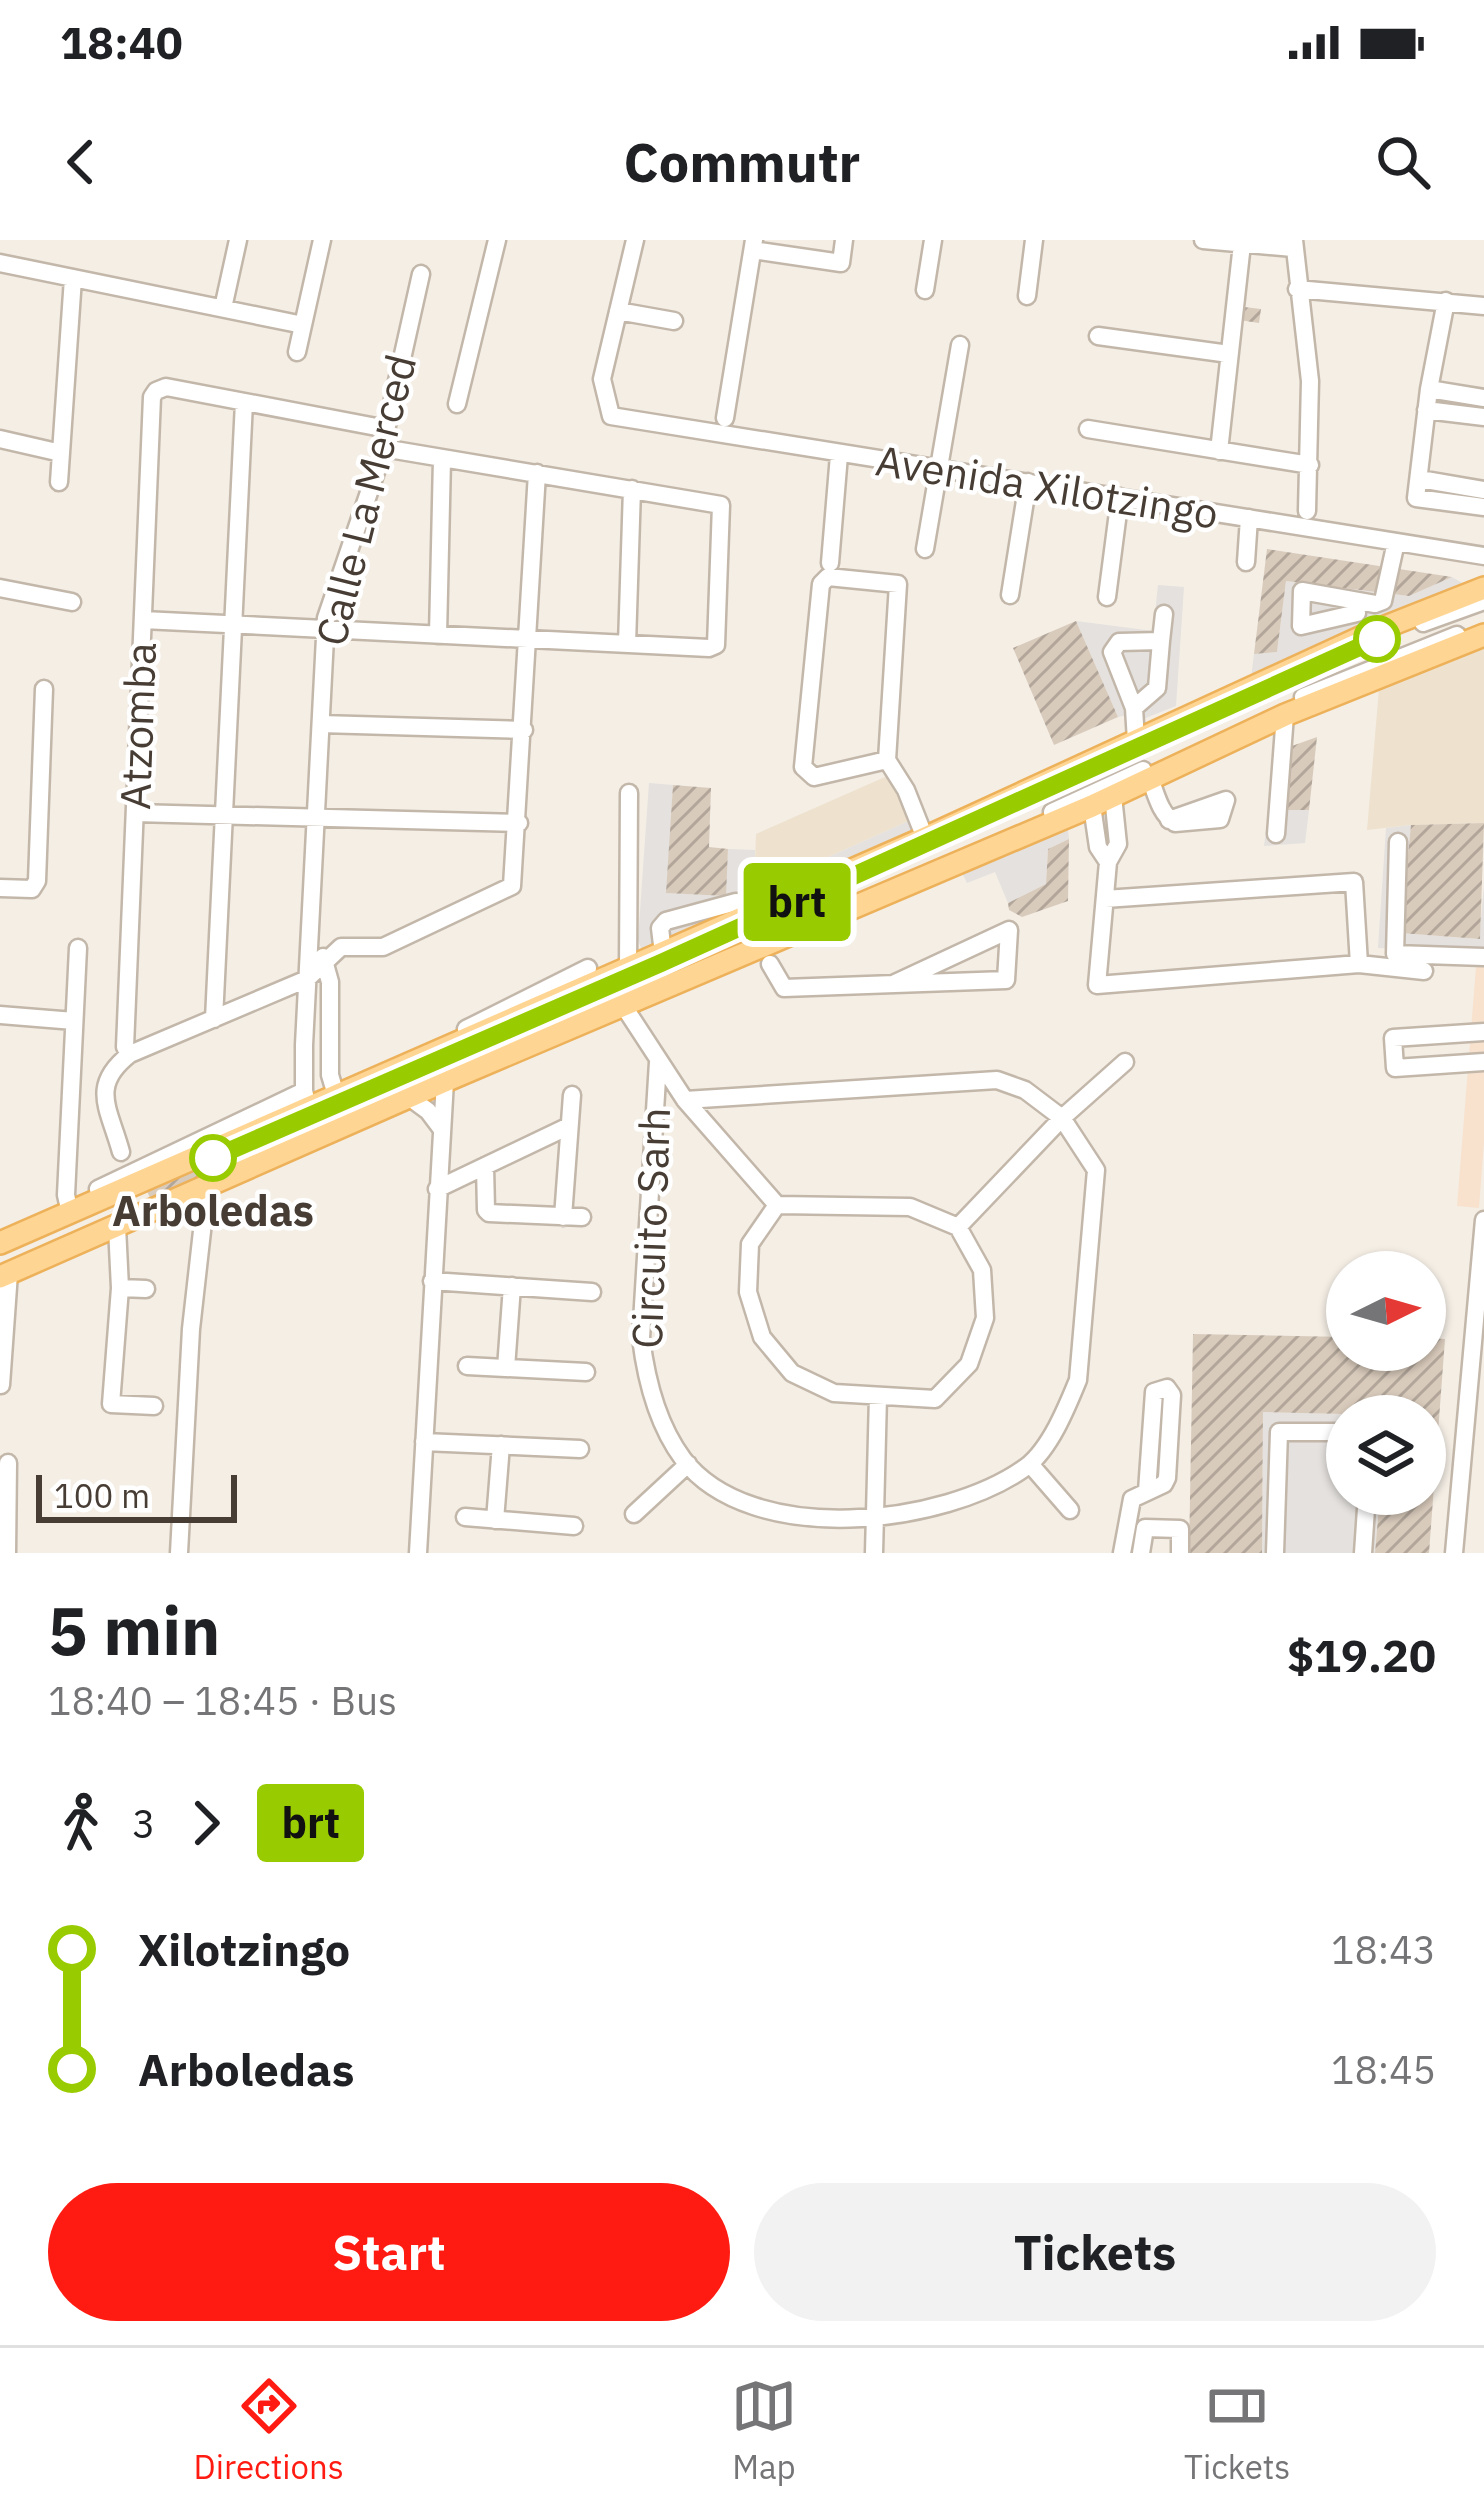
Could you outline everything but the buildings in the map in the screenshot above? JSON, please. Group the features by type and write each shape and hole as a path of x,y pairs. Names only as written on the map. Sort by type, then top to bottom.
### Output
{"main road":[{"path":"341,1111 389,1073 474,1030 663,953 1375,631 1484,588"},
{"path":"0,1247 70,1213 311,1117 409,1097 1092,806 1285,716 1484,635"},
{"path":"3,1273 207,1187 311,1117"}],"street":[{"path":"223,308 238,240"},
{"path":"297,352 322,240"},
{"path":"457,404 497,240"},
{"path":"635,240 618,311 674,321"},
{"path":"725,418 754,245 841,263 844,240"},
{"path":"926,290 933,240"},
{"path":"1028,296 1034,240"},
{"path":"1202,240 1293,244 1310,381 1307,511"},
{"path":"1219,451 1242,244"},
{"path":"0,263 303,325"},
{"name":"Calle La Merced","path":"311,1117 307,979 326,629 383,448 422,274"},
{"path":"59,482 73,278"},
{"path":"1297,290 1484,306"},
{"path":"1445,301 1416,498 1484,507"},
{"name":"Avenida Xilotzingo","path":"618,311 602,379 611,416 1484,556"},
{"path":"1098,336 1228,354"},
{"path":"926,549 960,345"},
{"name":"Atzomba","path":"130,1054 125,1047 152,397 166,387 244,401"},
{"path":"1429,389 1484,398"},
{"path":"214,1019 244,401 387,428"},
{"path":"1426,410 1484,417"},
{"path":"1088,429 1310,465"},
{"path":"0,439 61,453"},
{"path":"143,620 716,645 721,505 383,448"},
{"path":"839,455 803,766 814,777 887,760"},
{"path":"438,634 442,459"},
{"path":"121,1152 104,1090 111,1068 130,1054 307,979 341,947 383,947 508,890 514,881 537,473"},
{"path":"1420,478 1484,490"},
{"path":"1010,595 1028,482"},
{"path":"627,644 632,489"},
{"path":"1107,597 1120,497"},
{"path":"1246,562 1249,518"},
{"path":"1357,613 1301,626 1302,591 1383,601 1396,542"},
{"path":"827,571 893,581 900,590 887,760 906,790 925,838"},
{"path":"0,588 72,602"},
{"path":"341,1111 1377,639 1484,601"},
{"path":"1134,707 1157,688 1165,614"},
{"path":"341,1111 1006,833 1328,686 1484,625"},
{"path":"1136,741 1134,707 1112,652 1114,645 1161,641"},
{"path":"0,888 32,890 37,881 44,688"},
{"path":"1276,834 1285,716"},
{"path":"321,724 524,730"},
{"path":"1150,778 1169,820"},
{"path":"628,968 629,793"},
{"path":"1113,796 1118,844 1108,862 1097,985 1360,964 1424,971"},
{"path":"1092,806 1098,847 1108,862"},
{"path":"135,813 519,823"},
{"path":"1398,842 1395,954 1484,957"},
{"path":"1105,899 1354,882 1360,964"},
{"path":"770,964 797,930"},
{"path":"770,964 784,988 1006,980 1009,930 892,984"},
{"path":"310,943 326,960 330,1075 341,1111"},
{"path":"70,1213 66,1195 78,948"},
{"path":"724,962 770,964"},
{"path":"474,1030 588,968"},
{"name":"Circuito Sarh","path":"623,1005 658,1062 641,1337 647,1383 688,1464 729,1499 774,1513 876,1518 974,1496 1030,1464"},
{"path":"0,1015 74,1021"},
{"path":"1484,1032 1393,1038 1395,1068 1484,1062"},
{"path":"658,1062 777,1205 910,1207 958,1227 982,1270 986,1318 969,1364 935,1399 834,1394 792,1373 762,1337 748,1292 749,1244 777,1205"},
{"path":"958,1227 1062,1118 1125,1062"},
{"path":"685,1100 997,1080 1025,1090 1062,1118 1096,1170 1078,1380 1066,1410 1030,1464 1070,1510"},
{"path":"418,1553 445,1081"},
{"path":"485,1166 485,1210 489,1213 572,1217 572,1095"},
{"path":"409,1097 440,1127"},
{"path":"98,1189 311,1117"},
{"path":"0,1247 311,1117"},
{"path":"1,1385 3,1273 311,1117"},
{"path":"437,1189 569,1126"},
{"path":"179,1553 191,1329 207,1187"},
{"path":"1454,1553 1478,1376 1484,1220"},
{"path":"117,1227 123,1341 111,1404 154,1406"},
{"path":"432,1281 592,1292"},
{"path":"506,1368 512,1286"},
{"path":"120,1288 146,1289"},
{"path":"467,1366 586,1372"},
{"path":"1122,1553 1128,1506 1167,1478 1172,1395 1167,1388 1154,1392 1147,1491"},
{"path":"876,1551 878,1396"},
{"path":"1275,1553 1279,1432 1326,1432"},
{"path":"424,1442 580,1449"},
{"path":"495,1520 501,1445"},
{"path":"7,1553 8,1462"},
{"path":"634,1514 688,1464"},
{"path":"1363,1553 1366,1515"},
{"path":"465,1517 574,1526"},
{"path":"1142,1553 1145,1528 1180,1528 1180,1553"}],"shaded area":[{"path":"1452,577 1469,587 1251,678 1254,654 1277,652 1286,581 1409,596"},
{"path":"1158,585 1184,587 1176,706 1138,721 1131,714 1118,717 1076,621 1153,631"},
{"path":"1484,648 1484,823 1367,830 1379,689"},
{"path":"1292,746 1286,809 1309,810 1305,843 1264,846 1277,752"},
{"path":"894,773 911,820 754,890 756,834"},
{"path":"649,783 673,785 667,893 725,896 728,849 755,850 755,890 911,820 917,837 644,956 638,940"},
{"path":"1067,820 1069,839 1048,849 1046,884 1008,903 995,872 967,883 959,867"},
{"path":"1411,825 1400,933 1479,939 1484,886 1484,951 1378,948 1386,828"},
{"path":"1477,954 1484,954 1484,1142 1479,1208 1457,1206"},
{"path":"1263,1412 1326,1414 1326,1515 1378,1515 1375,1552 1407,1553 1262,1553"}],"bus line":[{"name":"brt","path":"213,1158 661,963 1377,639"}],"place":[{"name":"Arboledas","path":"213,1158"}]}
